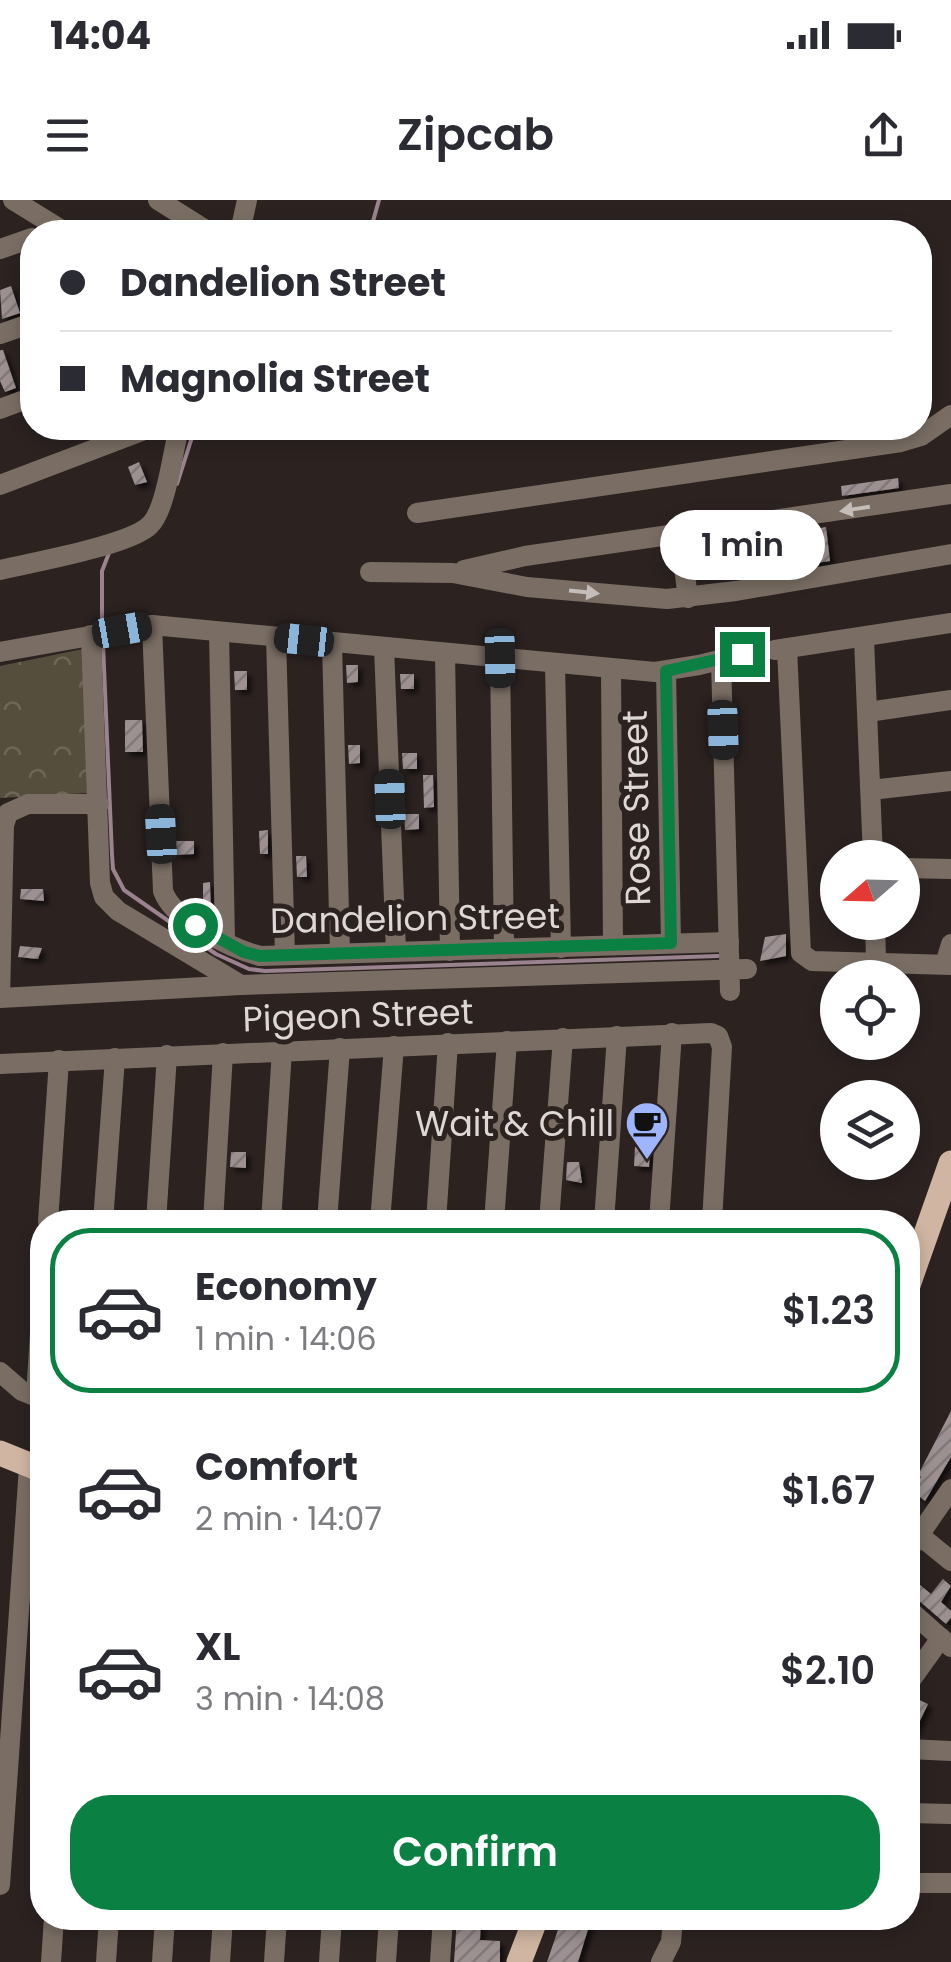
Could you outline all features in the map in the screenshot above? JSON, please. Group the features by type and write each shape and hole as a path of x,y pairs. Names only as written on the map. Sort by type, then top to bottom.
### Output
{"main road":[{"path":"920,1251 951,1163"},
{"path":"0,1453 30,1466"},
{"path":"519,1962 531,1930"}],"street":[{"path":"13,200 41,220"},
{"path":"158,200 180,206"},
{"path":"0,485 118,440"},
{"path":"0,570 80,552 151,524 158,512 176,440"},
{"path":"417,513 908,440"},
{"path":"452,573 525,556 951,494"},
{"path":"680,536 688,598"},
{"path":"370,572 452,573 527,586 644,598 688,598 951,554"},
{"path":"525,556 527,586"},
{"path":"820,960 800,953 780,649 951,624"},
{"path":"0,652 152,625 611,669 666,671 742,654"},
{"name":"Dandelion Street","path":"152,625 163,891 174,912 225,941 260,956 729,942"},
{"path":"219,632 225,941"},
{"path":"92,636 100,883 104,897 118,911 241,984"},
{"path":"276,637 285,956"},
{"path":"864,638 872,840"},
{"path":"332,642 340,952"},
{"path":"384,648 396,951"},
{"path":"444,653 450,950"},
{"path":"500,658 504,949"},
{"path":"99,804 28,804 8,813 4,825 0,998 241,984 735,977 729,942 721,660"},
{"path":"556,664 561,948"},
{"path":"611,669 613,945"},
{"name":"Rose Street","path":"666,671 671,943"},
{"path":"868,712 951,700"},
{"path":"871,790 951,781"},
{"path":"920,868 951,869"},
{"path":"900,960 949,958"},
{"name":"Pigeon Street","path":"0,1064 706,1032 718,1036 722,1047 713,1210"},
{"path":"661,1210 672,1033"},
{"path":"605,1210 616,1036"},
{"path":"550,1210 562,1038"},
{"path":"495,1210 507,1040"},
{"path":"437,1210 448,1043"},
{"path":"381,1210 394,1046"},
{"path":"328,1210 340,1048"},
{"path":"272,1210 282,1050"},
{"path":"214,1210 224,1053"},
{"path":"157,1210 167,1055"},
{"path":"104,1210 115,1058"},
{"path":"49,1210 59,1060"},
{"path":"0,1372 30,1394"},
{"path":"920,1526 951,1489"},
{"path":"0,1885 30,1538"},
{"path":"920,1542 951,1561"},
{"path":"920,1620 946,1643 920,1671"},
{"path":"920,1750 951,1751"},
{"path":"920,1813 951,1814"},
{"path":"920,1883 951,1883"},
{"path":"51,1962 53,1930"},
{"path":"106,1962 108,1930"},
{"path":"162,1962 164,1930"},
{"path":"220,1962 222,1930"},
{"path":"274,1962 276,1930"},
{"path":"329,1962 331,1930"},
{"path":"386,1962 388,1930"},
{"path":"440,1962 442,1930"},
{"path":"661,1962 671,1942 672,1930"}],"green space":[{"path":"83,649 87,793 0,798 0,666"},
{"path":"72,673 76,742 29,745 25,676"}],"building":[{"path":"11,286 20,313 2,319 0,290"},
{"path":"0,350 16,388 5,392 0,381"},
{"path":"139,462 147,482 135,485 128,467"},
{"path":"898,478 899,488 842,496 841,486"},
{"path":"826,527 830,561 797,566 796,557 800,557 796,532"},
{"path":"346,665 358,665 358,682 347,683"},
{"path":"234,671 247,671 247,690 235,690"},
{"path":"400,674 414,674 414,689 401,689"},
{"path":"125,720 142,720 143,752 125,752"},
{"path":"348,745 360,745 360,763 349,764"},
{"path":"402,753 417,753 417,769 403,769"},
{"path":"423,775 433,775 434,807 424,808"},
{"path":"404,814 419,814 419,829 405,830"},
{"path":"268,830 268,854 260,854 259,831"},
{"path":"176,841 194,841 194,854 176,855"},
{"path":"296,856 306,856 307,877 297,877"},
{"path":"210,882 211,911 203,912 203,883"},
{"path":"21,889 43,889 44,901 20,899"},
{"path":"786,934 786,956 760,961 765,937"},
{"path":"20,946 42,948 38,959 18,957"},
{"path":"635,1147 650,1148 649,1167 634,1166"},
{"path":"231,1152 246,1152 246,1168 230,1167"},
{"path":"567,1162 579,1162 582,1183 566,1180"},
{"path":"951,1411 951,1457 925,1501 920,1497 920,1471"},
{"path":"943,1579 951,1586 941,1602 951,1611 946,1624 920,1602 920,1585 931,1594"},
{"path":"920,1700 928,1704 920,1721"},
{"path":"456,1930 480,1930 480,1940 500,1941 500,1962 454,1962"},
{"path":"558,1930 588,1930 578,1962 547,1962"}],"waterway":[{"path":"373,220 379,200"},
{"path":"177,484 191,440"},
{"path":"102,621 102,571 109,553"},
{"path":"103,644 113,869 124,890 216,954 249,969 265,971 718,956"}],"place":[{"name":"Wait & Chill","path":"647,1161"}],"route":[{"path":"195,925 244,952 260,956 671,943 666,671 742,654"}]}
